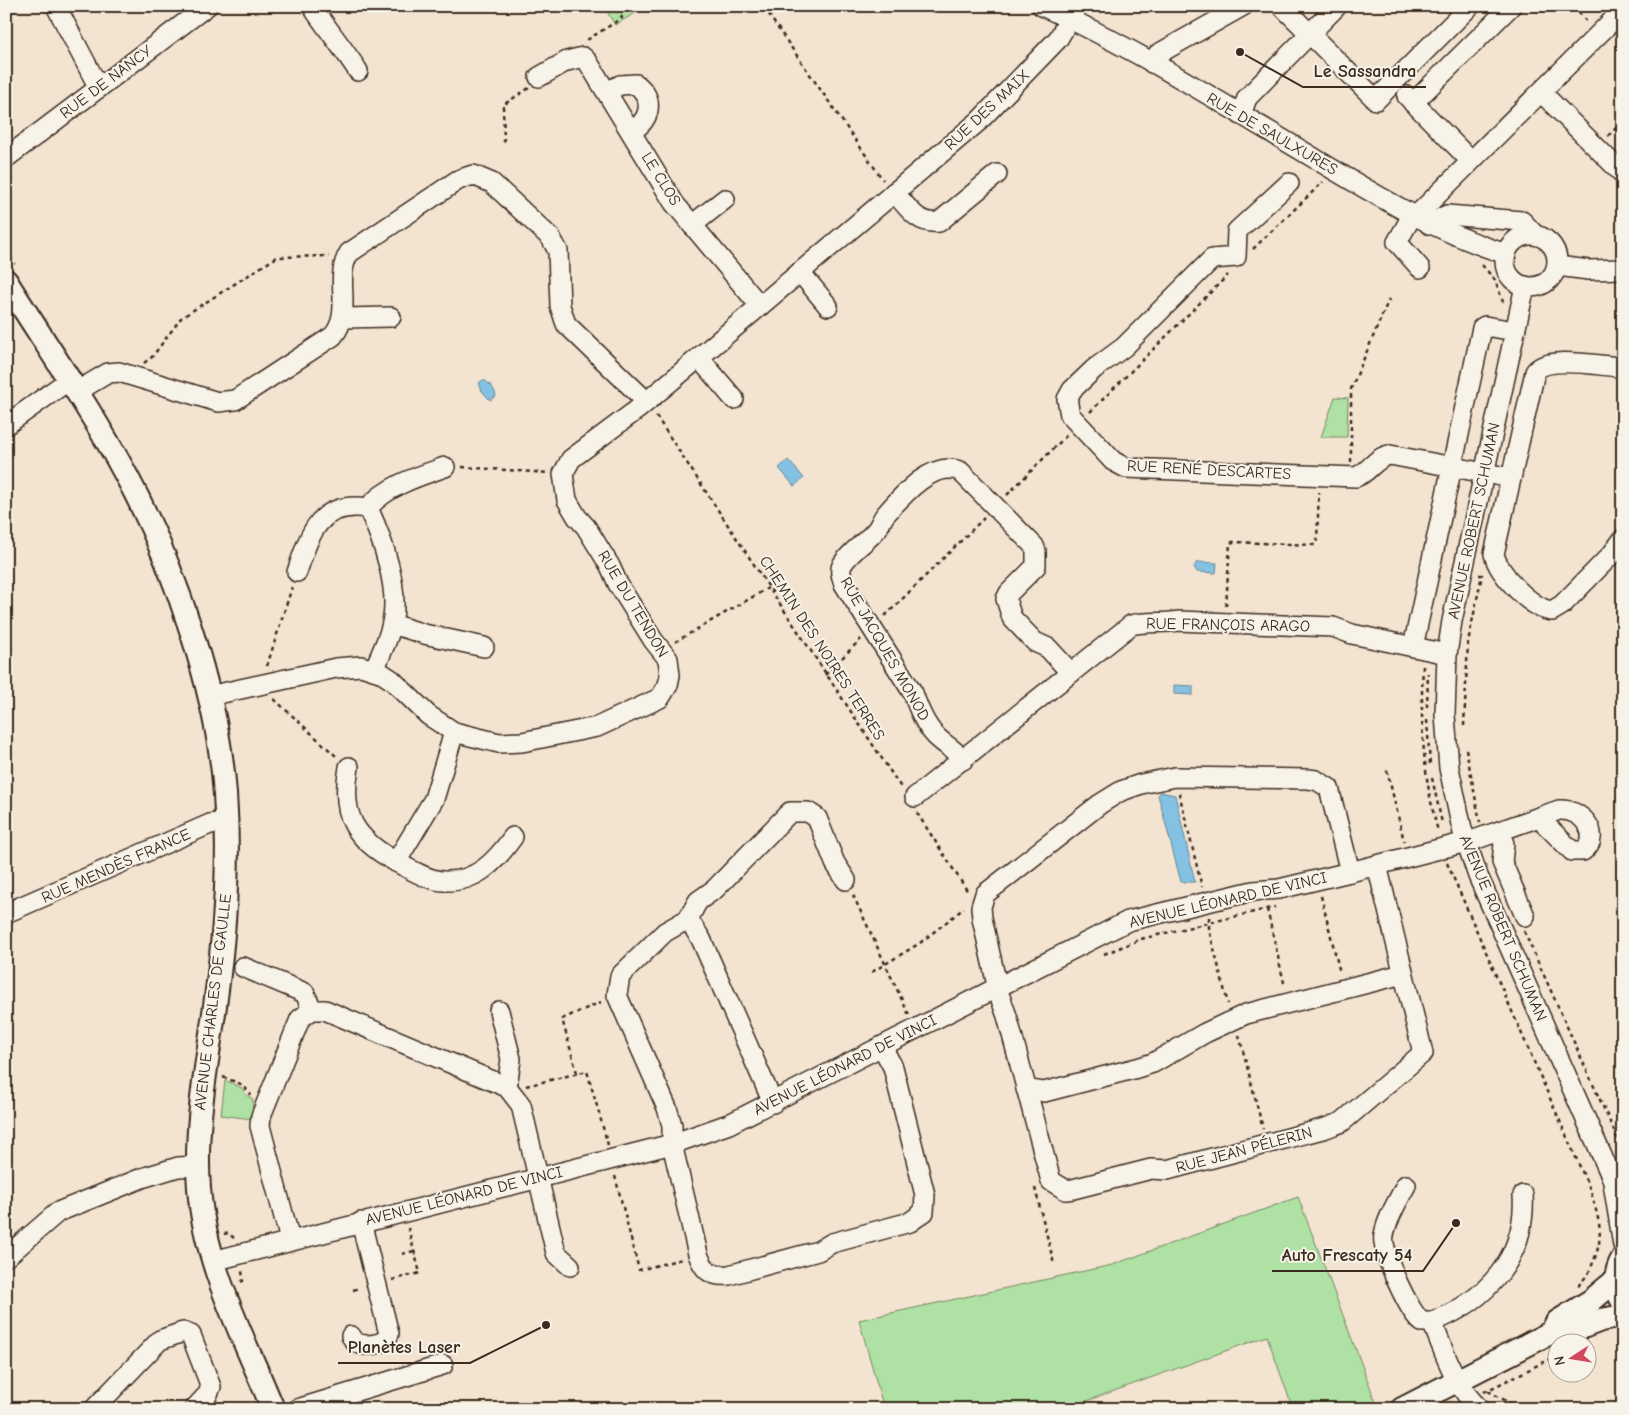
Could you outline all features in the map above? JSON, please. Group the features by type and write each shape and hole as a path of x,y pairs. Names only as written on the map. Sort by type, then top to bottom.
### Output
{"main road":[{"name":"AVENUE CHARLES DE GAULLE","path":"6,281 126,475 158,545 185,615 209,696 220,752 226,822 226,915 200,1112 198,1166 201,1208 221,1259 254,1382 265,1409"},
{"path":"1623,1258 1616,1280 1618,1293 1623,1302"},
{"path":"1552,1332 1557,1322 1592,1300 1616,1280"},
{"path":"1569,1332 1601,1320 1623,1316"},
{"path":"1402,1409 1469,1396 1546,1337"},
{"name":"AVENUE CHARLES DE GAULLE","path":"245,1346 274,1409"}],"street":[{"path":"56,6 99,88"},
{"path":"312,6 330,32 340,42 358,71"},
{"name":"RUE DE SAULXURES","path":"1042,6 1074,13 1152,63 1419,219 1474,244 1506,254"},
{"path":"1152,63 1158,54 1243,6"},
{"path":"1282,6 1376,100 1470,6"},
{"path":"1241,115 1247,98 1337,6"},
{"path":"1471,162 1410,99 1511,6"},
{"name":"RUE DE NANCY","path":"6,158 99,88 195,10"},
{"path":"1420,268 1397,242 1471,162 1623,10"},
{"name":"RUE DES MAIX","path":"646,401 997,104 1058,39 1074,13"},
{"path":"539,77 567,61 583,57"},
{"name":"LE CLOS","path":"583,57 632,131 674,203 760,306"},
{"path":"607,92 620,85 636,84 647,96 649,106 647,114 641,125 632,131"},
{"path":"1540,92 1623,174"},
{"path":"894,192 916,218 930,223 939,222 997,174"},
{"path":"6,426 72,386 108,373 119,372 127,374 218,402 235,400 333,336 343,318 343,273 346,258 358,246 458,180 473,175 484,178 556,245 559,256 560,306 566,324 646,401 571,459 563,474"},
{"name":"RUE RENÉ DESCARTES","path":"1289,183 1237,231 1236,258 1212,259 1124,347 1094,369 1072,390 1067,399 1070,415 1113,461 1126,468 1356,477"},
{"path":"692,225 726,199"},
{"path":"1419,219 1447,215 1522,221 1535,235 1548,241 1554,248 1557,266 1547,282 1532,287 1524,286 1509,275 1506,266 1506,254 1518,238 1535,235"},
{"path":"1557,266 1589,270 1623,269"},
{"path":"800,272 828,306"},
{"name":"AVENUE ROBERT SCHUMAN","path":"1524,286 1452,621 1429,651 1444,691 1447,750 1454,798 1452,846 1496,917 1617,1183 1623,1245"},
{"path":"343,318 391,317"},
{"path":"1429,651 1452,466 1482,328 1493,326 1515,331"},
{"path":"699,358 734,399"},
{"path":"1623,367 1604,364 1551,363 1537,368 1494,554 1496,562 1504,574 1540,608 1552,611 1562,605 1612,554 1623,539"},
{"path":"1356,477 1362,475 1379,459 1390,455 1511,478"},
{"path":"368,508 377,497 420,476 445,467"},
{"name":"RUE JACQUES MONOD","path":"963,760 955,749 937,738 918,707 913,693 844,584 840,574 841,567 846,560 877,529 884,517 928,474 939,469 950,468 960,471 1034,546 1036,566 1009,592 1006,599 1012,618 1035,642 1048,648 1071,673"},
{"name":"RUE DU TENDON","path":"209,696 336,668 361,666 374,670 392,680 428,715 454,732 499,743 522,742 597,727 660,698 668,685 670,675 668,659 618,584 610,566 567,500 562,484 563,474"},
{"path":"297,572 310,534 322,519 339,510 356,506 368,508"},
{"path":"368,508 378,532 391,578 394,604 392,624 374,670"},
{"name":"RUE FRANÇOIS ARAGO","path":"911,800 1131,625 1143,622 1165,624 1178,621 1334,627 1352,634 1429,651"},
{"path":"392,624 424,634 484,647"},
{"path":"396,862 434,799 454,732"},
{"path":"349,767 344,791 347,806 356,829 374,849 396,862 442,881 457,880 475,875 496,861 513,837"},
{"path":"971,907 984,894 1100,804 1121,791 1148,782 1175,777 1308,779 1323,783 1329,788 1350,872"},
{"path":"846,880 835,863 817,818 808,812 790,812 715,889 698,901 688,919 665,932 620,976 617,995 667,1108 672,1125 672,1144 698,1254 702,1266 708,1272 717,1276 728,1275 818,1251 832,1243 910,1222 924,1212 925,1195 896,1076 893,1066 882,1047"},
{"name":"AVENUE LÉONARD DE VINCI","path":"221,1259 607,1159 672,1144 729,1124 773,1103 1128,921 1350,872 1452,846 1545,817"},
{"name":"RUE MENDÈS FRANCE","path":"6,913 210,824 226,822"},
{"path":"1500,831 1504,844 1502,862 1525,916"},
{"name":"RUE JEAN PÉLERIN","path":"971,907 998,986 1051,1182 1066,1190 1151,1169 1167,1170 1342,1122 1423,1053 1377,865"},
{"path":"688,919 701,940 773,1103"},
{"path":"243,967 305,994 312,1010"},
{"path":"1026,1090 1044,1092 1153,1063 1232,1019 1403,974"},
{"path":"290,1240 260,1126 261,1116 300,1019 312,1010 325,1010 511,1090 521,1105 556,1253 570,1266"},
{"path":"499,1011 512,1059 511,1090"},
{"path":"6,1257 58,1212 142,1178 178,1167 198,1166"},
{"path":"1406,1185 1386,1228 1383,1243 1411,1310 1422,1322 1432,1322 1474,1301 1502,1271 1514,1247 1522,1224 1523,1195"},
{"path":"351,1336 355,1342 366,1346 388,1338 389,1334 360,1222"},
{"path":"1432,1322 1469,1396"},
{"path":"94,1409 160,1340 183,1332 192,1334 210,1383 208,1394 194,1409"},
{"path":"297,1409 443,1365"}],"path":[{"path":"583,57 580,45 622,18 615,6"},
{"path":"770,6 769,14 773,21 883,180 894,192"},
{"path":"1573,6 1599,34"},
{"path":"504,142 502,105 541,80 539,77"},
{"path":"127,374 152,357 181,318 277,257 325,255 346,258"},
{"path":"1356,477 1349,458 1352,437 1351,389 1389,299"},
{"path":"1493,326 1496,310 1501,306 1520,308"},
{"name":"CHEMIN DES NOIRES TERRES","path":"646,401 911,800 970,895 971,907"},
{"path":"445,467 563,474"},
{"path":"1225,623 1230,544 1234,542 1315,545 1317,540 1320,476"},
{"path":"661,650 768,587"},
{"path":"1429,651 1427,687 1431,768"},
{"path":"1429,651 1422,696 1424,764 1452,846 1591,1192 1601,1238 1589,1273 1578,1286 1580,1290"},
{"path":"1387,770 1408,857"},
{"path":"1432,776 1452,846"},
{"path":"1175,777 1206,903 1210,923 1209,929 1267,1144"},
{"path":"846,880 916,1030"},
{"path":"1321,896 1344,989"},
{"path":"872,972 905,950 920,943 943,924 971,907"},
{"path":"1267,909 1289,1003"},
{"path":"577,1073 562,1019 617,995"},
{"path":"220,1086 223,1067"},
{"path":"511,1090 587,1071 608,1142 607,1159 617,1179 639,1270 698,1254"},
{"path":"222,1077 243,1085 249,1094 266,1101"},
{"path":"221,1225 221,1259 238,1283"},
{"path":"353,1290 421,1273 408,1227"},
{"path":"402,1254 414,1251"},
{"path":"1469,1396 1486,1390 1546,1361"},
{"path":"1486,1390 1521,1409"}],"green space":[{"path":"604,6 647,6 615,25"},
{"path":"1335,397 1348,398 1347,437 1321,437"},
{"path":"225,1080 242,1088 246,1095 253,1099 252,1119 221,1115"},
{"path":"1298,1197 1377,1405 1371,1409 1293,1409 1267,1336 1064,1409 884,1409 859,1320 1112,1265"}],"water":[{"path":"483,380 491,386 495,393 496,396 490,400 482,391 479,383"},
{"path":"788,460 804,478 794,486 779,468"},
{"path":"1197,562 1217,563 1216,573 1197,572 1194,567"},
{"path":"1174,685 1193,686 1193,695 1174,694"},
{"path":"1161,792 1175,795 1195,882 1181,882 1158,795"}],"place":[{"name":"Le Sassandra","path":"1240,52"},
{"name":"Auto Frescaty 54","path":"1456,1223"},
{"name":"Planètes Laser","path":"546,1325"}]}
